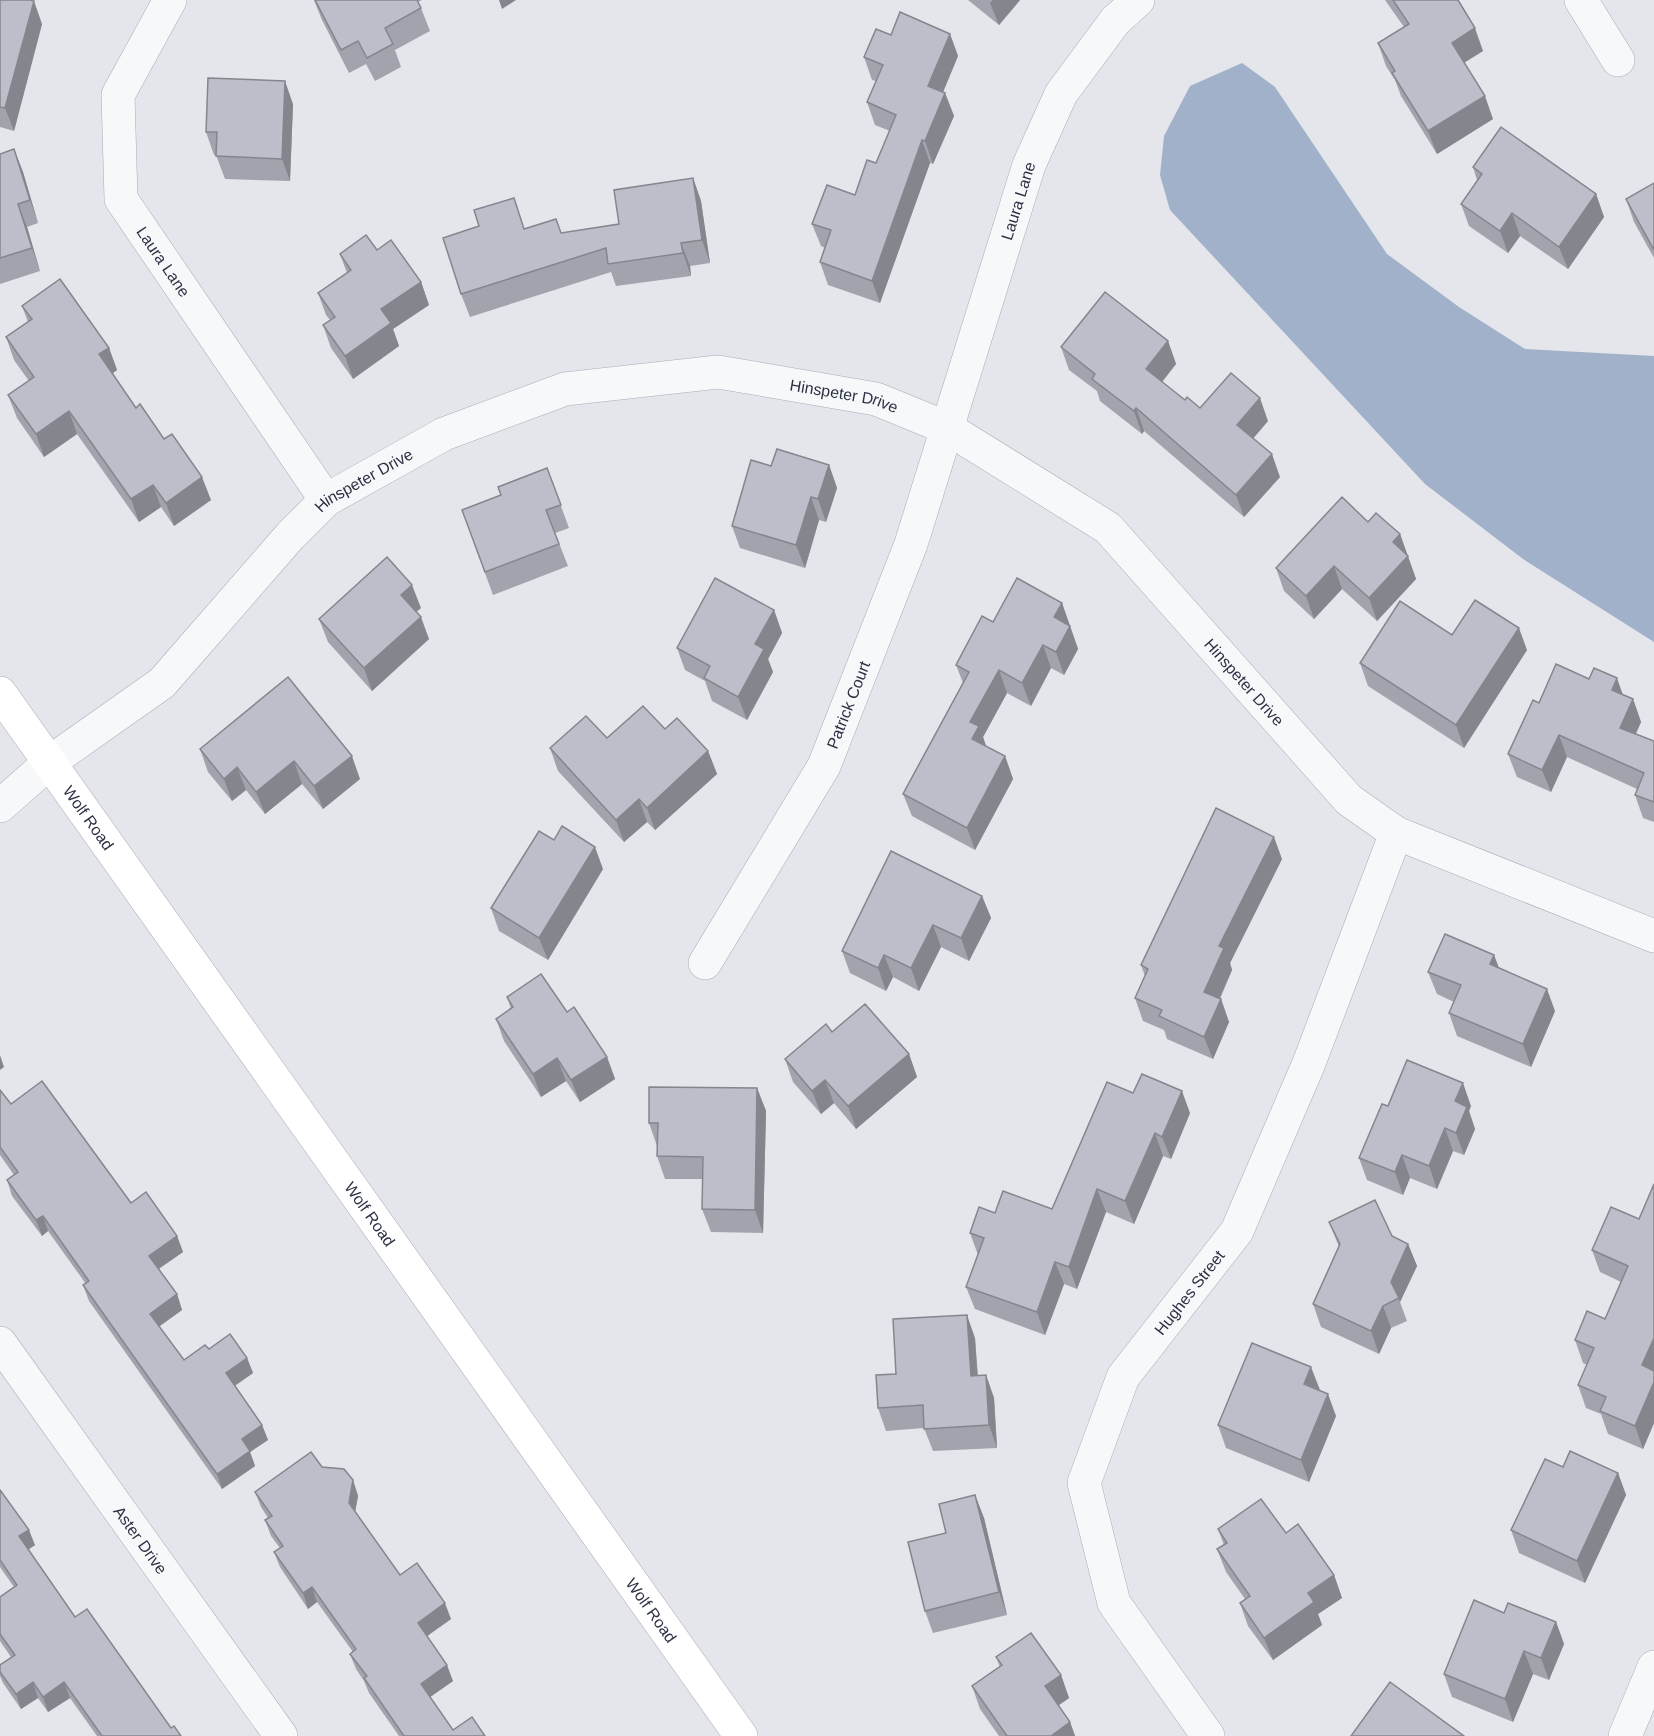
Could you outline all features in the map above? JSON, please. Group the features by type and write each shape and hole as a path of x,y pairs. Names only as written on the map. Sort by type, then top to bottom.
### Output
{"main road":[{"name":"Wolf Road","path":"0,693 741,1736"}],"street":[{"name":"Laura Lane","path":"170,0 118,95 122,199 326,500"},
{"name":"Laura Lane","path":"947,428 1029,165 1061,94 1115,21 1138,0"},
{"path":"1581,0 1618,60"},
{"name":"Hinspeter Drive","path":"0,806 50,762 162,683 290,537 326,500 444,434 565,389 718,372 876,399 947,428 1108,528 1349,800 1396,833 1654,936"},
{"name":"Patrick Court","path":"705,963 824,766 911,544 947,428"},
{"name":"Hughes Street","path":"1208,1736 1114,1603 1084,1483 1123,1377 1237,1231 1309,1063 1396,833"},
{"name":"Aster Drive","path":"0,1343 281,1736"},
{"path":"1625,1736 1654,1666"}],"water":[{"path":"1242,63 1275,87 1387,254 1459,307 1525,349 1654,356 1654,642 1523,559 1425,484 1170,210 1160,175 1164,136 1190,86"}],"building":[{"path":"0,0 34,1 5,108 0,107"},
{"path":"315,0 417,0 421,8 385,28 393,44 367,58 358,41 341,50"},
{"path":"1393,0 1458,0 1475,28 1452,43 1485,96 1428,131 1392,73 1395,71 1378,43 1409,24"},
{"path":"900,12 950,34 928,86 945,93 925,141 922,140 872,281 820,262 831,230 812,224 827,185 855,195 867,160 876,163 896,115 867,102 883,65 864,57 876,29 891,35"},
{"path":"208,78 285,81 282,159 216,156 217,132 206,132"},
{"path":"1501,127 1596,194 1559,247 1512,213 1500,231 1461,204 1482,174 1473,167"},
{"path":"14,149 30,200 18,204 32,248 0,258 0,154"},
{"path":"693,178 702,240 681,243 683,253 608,264 606,248 461,294 443,238 479,226 474,210 514,198 524,229 556,219 561,233 619,224 614,190"},
{"path":"1654,183 1654,250 1626,199"},
{"path":"366,235 377,250 391,240 421,282 381,309 391,323 345,356 323,325 335,317 318,293 351,270 340,254"},
{"path":"60,279 109,348 99,354 136,408 140,404 164,439 172,434 202,477 166,503 153,485 131,499 69,411 36,434 8,395 34,377 6,337 32,319 22,306"},
{"path":"1105,292 1168,341 1146,369 1185,400 1187,397 1200,408 1231,373 1260,398 1237,425 1272,454 1236,495 1136,408 1134,411 1092,379 1095,374 1061,347"},
{"path":"777,449 829,465 818,499 811,497 796,545 732,526 751,460 771,466"},
{"path":"547,468 561,505 546,510 559,544 485,572 462,510 501,495 498,487"},
{"path":"1342,497 1368,522 1376,513 1400,534 1393,542 1408,556 1369,598 1334,566 1306,596 1276,568"},
{"path":"387,557 412,585 401,595 421,617 364,668 319,619"},
{"path":"715,578 774,610 755,644 764,649 738,697 704,678 710,666 677,648"},
{"path":"1017,578 1062,603 1054,617 1070,626 1056,652 1043,645 1022,683 999,670 970,722 979,726 972,739 1005,756 967,828 903,794 969,672 956,665 982,616 993,622"},
{"path":"1475,600 1519,628 1456,725 1360,663 1400,601 1452,635"},
{"path":"1556,664 1589,679 1594,668 1617,678 1612,690 1633,699 1620,728 1654,741 1654,802 1635,795 1644,773 1559,735 1542,770 1508,754 1533,700 1539,703"},
{"path":"288,677 352,756 314,786 294,761 256,792 237,767 224,779 200,749"},
{"path":"643,706 665,729 677,718 708,751 647,808 639,799 616,820 550,748 586,716 607,738"},
{"path":"1216,808 1274,837 1219,946 1224,948 1204,992 1221,999 1204,1037 1159,1016 1162,1010 1135,998 1148,969 1141,965"},
{"path":"562,826 595,847 539,938 491,908 539,831 554,840"},
{"path":"891,851 982,896 961,938 933,925 911,968 884,955 878,968 842,951"},
{"path":"1445,934 1494,955 1490,964 1547,989 1523,1044 1449,1013 1461,985 1428,972"},
{"path":"541,974 567,1012 574,1007 607,1057 571,1080 557,1058 533,1074 496,1019 513,1007 507,997"},
{"path":"865,1004 909,1054 848,1106 825,1080 812,1091 785,1059 826,1024 832,1032"},
{"path":"1407,1060 1463,1083 1455,1101 1467,1107 1456,1133 1445,1128 1429,1166 1402,1155 1395,1172 1359,1158 1382,1104 1388,1106"},
{"path":"1142,1074 1182,1091 1162,1137 1155,1133 1125,1201 1097,1189 1069,1267 1055,1262 1037,1312 966,1287 984,1238 970,1233 979,1207 995,1213 1003,1191 1052,1209 1107,1082 1133,1093"},
{"path":"42,1081 131,1203 146,1192 177,1236 149,1256 177,1294 150,1314 184,1360 205,1345 209,1349 230,1334 247,1358 226,1373 262,1425 242,1439 250,1451 217,1474 83,1285 89,1281 43,1216 36,1220 7,1180 18,1172 0,1147 0,1090 11,1104"},
{"path":"649,1087 757,1088 755,1210 702,1209 703,1157 657,1156 658,1123 649,1123"},
{"path":"1654,1184 1654,1338 1642,1365 1654,1371 1654,1382 1635,1426 1600,1411 1606,1397 1578,1385 1594,1348 1575,1340 1587,1311 1605,1319 1628,1266 1592,1250 1611,1207 1639,1219"},
{"path":"1375,1200 1392,1236 1408,1244 1391,1282 1399,1298 1383,1306 1371,1331 1313,1304 1340,1244 1329,1222"},
{"path":"967,1315 971,1376 986,1375 989,1425 924,1429 923,1405 878,1408 876,1375 896,1374 893,1319"},
{"path":"1252,1343 1311,1367 1304,1384 1328,1394 1301,1460 1218,1425"},
{"path":"1570,1451 1618,1473 1577,1561 1511,1530 1545,1459 1563,1467"},
{"path":"311,1452 322,1467 344,1469 353,1480 349,1503 400,1575 417,1563 445,1603 418,1623 447,1665 421,1684 453,1730 472,1717 485,1736 404,1736 364,1678 367,1676 350,1654 356,1649 312,1587 303,1593 274,1552 283,1546 265,1520 272,1516 255,1492"},
{"path":"0,1490 29,1530 19,1536 75,1617 87,1609 171,1728 174,1726 181,1736 102,1736 64,1682 43,1697 33,1682 16,1694 0,1672 0,1665 15,1655 0,1634 0,1597 17,1585 0,1560"},
{"path":"975,1495 999,1592 925,1611 908,1542 946,1533 939,1504"},
{"path":"1261,1499 1286,1533 1298,1524 1334,1575 1308,1593 1314,1602 1264,1638 1240,1603 1250,1596 1217,1549 1227,1543 1218,1529"},
{"path":"1474,1600 1504,1613 1508,1603 1556,1622 1541,1658 1524,1651 1505,1699 1444,1674"},
{"path":"1031,1633 1061,1675 1045,1686 1070,1722 1051,1736 1007,1736 972,1686 1002,1665 996,1657"},
{"path":"1390,1682 1464,1736 1351,1736"}]}
